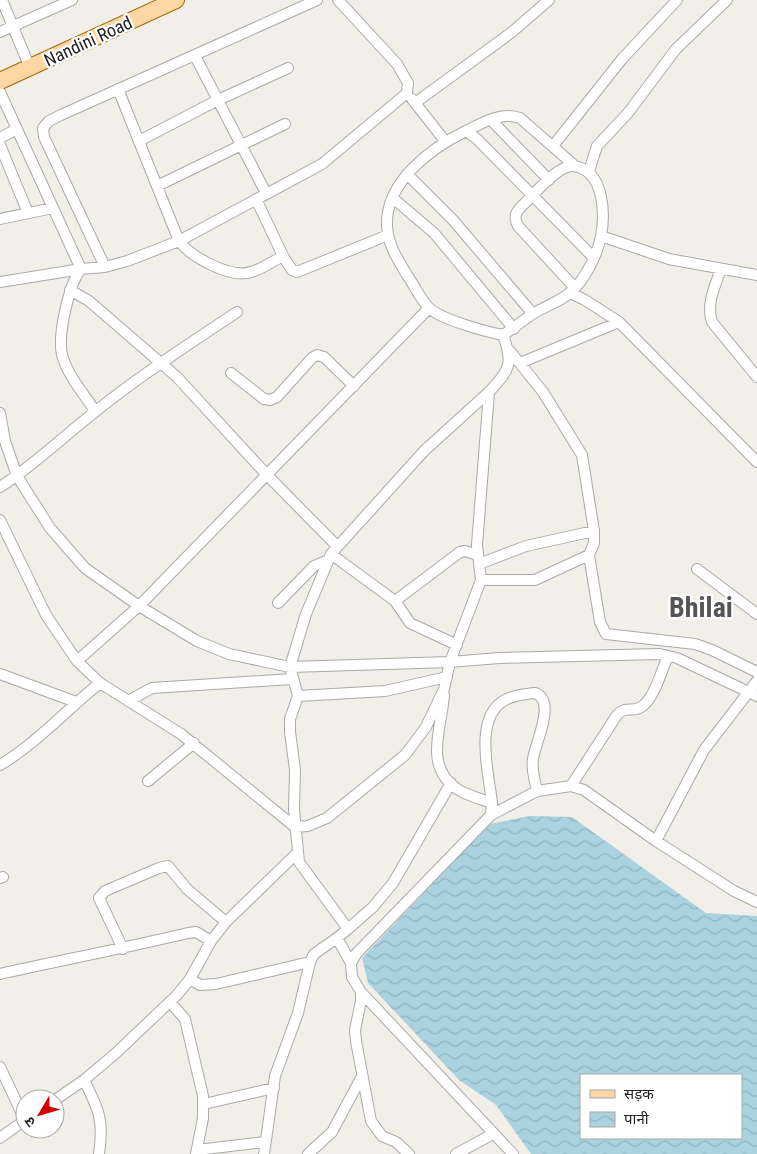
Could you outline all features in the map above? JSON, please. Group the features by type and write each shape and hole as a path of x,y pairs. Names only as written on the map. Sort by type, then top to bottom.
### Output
{"main road":[{"name":"Nandini Road","path":"0,82 176,0"}],"street":[{"path":"2,0 30,68"},
{"path":"0,32 72,0"},
{"path":"104,267 44,138 43,128 55,118 318,0"},
{"path":"0,282 127,262 179,241 333,156 407,93 408,83 397,64 338,0"},
{"path":"415,103 512,32 549,0"},
{"path":"553,146 622,59 677,0"},
{"path":"589,171 596,146 628,113 676,49 727,0"},
{"path":"195,56 266,193"},
{"path":"139,141 218,100 288,68"},
{"path":"118,89 179,241 185,249 202,260 240,274 252,272 283,256"},
{"path":"0,92 81,269"},
{"path":"407,93 445,141"},
{"path":"513,115 520,118 575,166 589,171 599,189 603,213 601,236 594,258 572,290 503,335 486,332 429,308 396,258 388,235 387,225 394,199 408,174 423,158 445,141 490,120 513,115"},
{"path":"490,120 549,180"},
{"path":"157,186 285,124"},
{"path":"0,138 17,129"},
{"path":"466,131 477,139 594,258"},
{"path":"0,144 28,213"},
{"path":"575,166 564,167 516,212 514,219 518,226 572,290 618,322 757,462"},
{"path":"408,174 453,220 533,314"},
{"path":"256,199 283,256 292,270 296,272 388,235"},
{"path":"394,199 434,233 514,329"},
{"path":"0,219 53,208"},
{"path":"601,236 668,259 757,275"},
{"path":"81,269 74,277 70,290 60,347 62,358 95,411"},
{"path":"721,269 710,300 709,314 712,322 757,376"},
{"path":"70,290 89,301 195,395 267,475 332,553 395,601 410,623 457,645"},
{"path":"77,662 139,606 429,308"},
{"path":"0,487 17,476 95,411 160,363 237,312"},
{"path":"520,363 618,322"},
{"path":"278,602 314,566 332,553 424,451 506,374 510,364 509,350 503,335"},
{"path":"509,350 543,392 582,455 594,530 594,542 589,555 600,622 606,634 695,644 712,650 757,672"},
{"path":"230,373 264,399 270,400 277,397 312,358 318,356 324,357 354,386"},
{"path":"489,392 479,518 481,580 450,662 435,751 437,763 456,788 492,803"},
{"path":"0,413 5,440 17,476 50,528 86,568 139,606 213,648 229,654 290,667 623,654 668,656 753,694"},
{"path":"0,520 46,615 77,662 100,683 194,743 295,827 308,826 327,818 404,755 426,727 444,689"},
{"path":"479,560 526,546 594,530"},
{"path":"395,601 460,552 468,552 479,560"},
{"path":"332,553 306,614 290,667 298,696 290,720 290,732 295,770 297,853 302,869 348,928"},
{"path":"481,580 535,580 589,555"},
{"path":"696,569 757,614"},
{"path":"571,786 621,711 641,708 649,700 668,656"},
{"path":"0,674 76,702"},
{"path":"298,696 385,692 447,677"},
{"path":"128,701 152,688 292,679"},
{"path":"656,841 704,750 753,694 757,681"},
{"path":"0,765 29,746 76,702 100,683"},
{"path":"491,814 492,803 485,732 490,714 506,699 535,693 543,699 545,706 543,724 533,757 537,791"},
{"path":"148,781 194,743"},
{"path":"264,1154 279,1062 298,1013 310,962 314,954 337,938 373,907 393,883 451,783"},
{"path":"351,963 356,954 491,814 537,791 571,786 584,790 656,841 734,892 757,902"},
{"path":"65,1093 116,1053 170,1002 190,979 211,941 226,922 297,853"},
{"path":"122,949 99,898 105,892 159,868 168,866 172,869 187,889 226,922"},
{"path":"0,974 122,949 188,933 196,932 211,941"},
{"path":"337,938 351,963 352,977 361,992 493,1134 514,1154"},
{"path":"190,979 200,985 216,984 310,962"},
{"path":"361,992 355,1030 371,1121 382,1136 396,1142 409,1154"},
{"path":"170,1002 185,1019 204,1104 197,1152 265,1142"},
{"path":"0,1066 15,1098"},
{"path":"308,1154 332,1132 362,1076"},
{"path":"84,1080 100,1110 102,1138 99,1154"},
{"path":"204,1104 274,1088"},
{"path":"0,1138 15,1127"},
{"path":"456,1154 493,1134"}],"water":[{"path":"530,816 572,817 706,913 757,916 757,1154 531,1154 496,1105 459,1080 368,983 362,958 489,824"}],"district":[{"name":"Bhilai","path":"701,607"}]}
